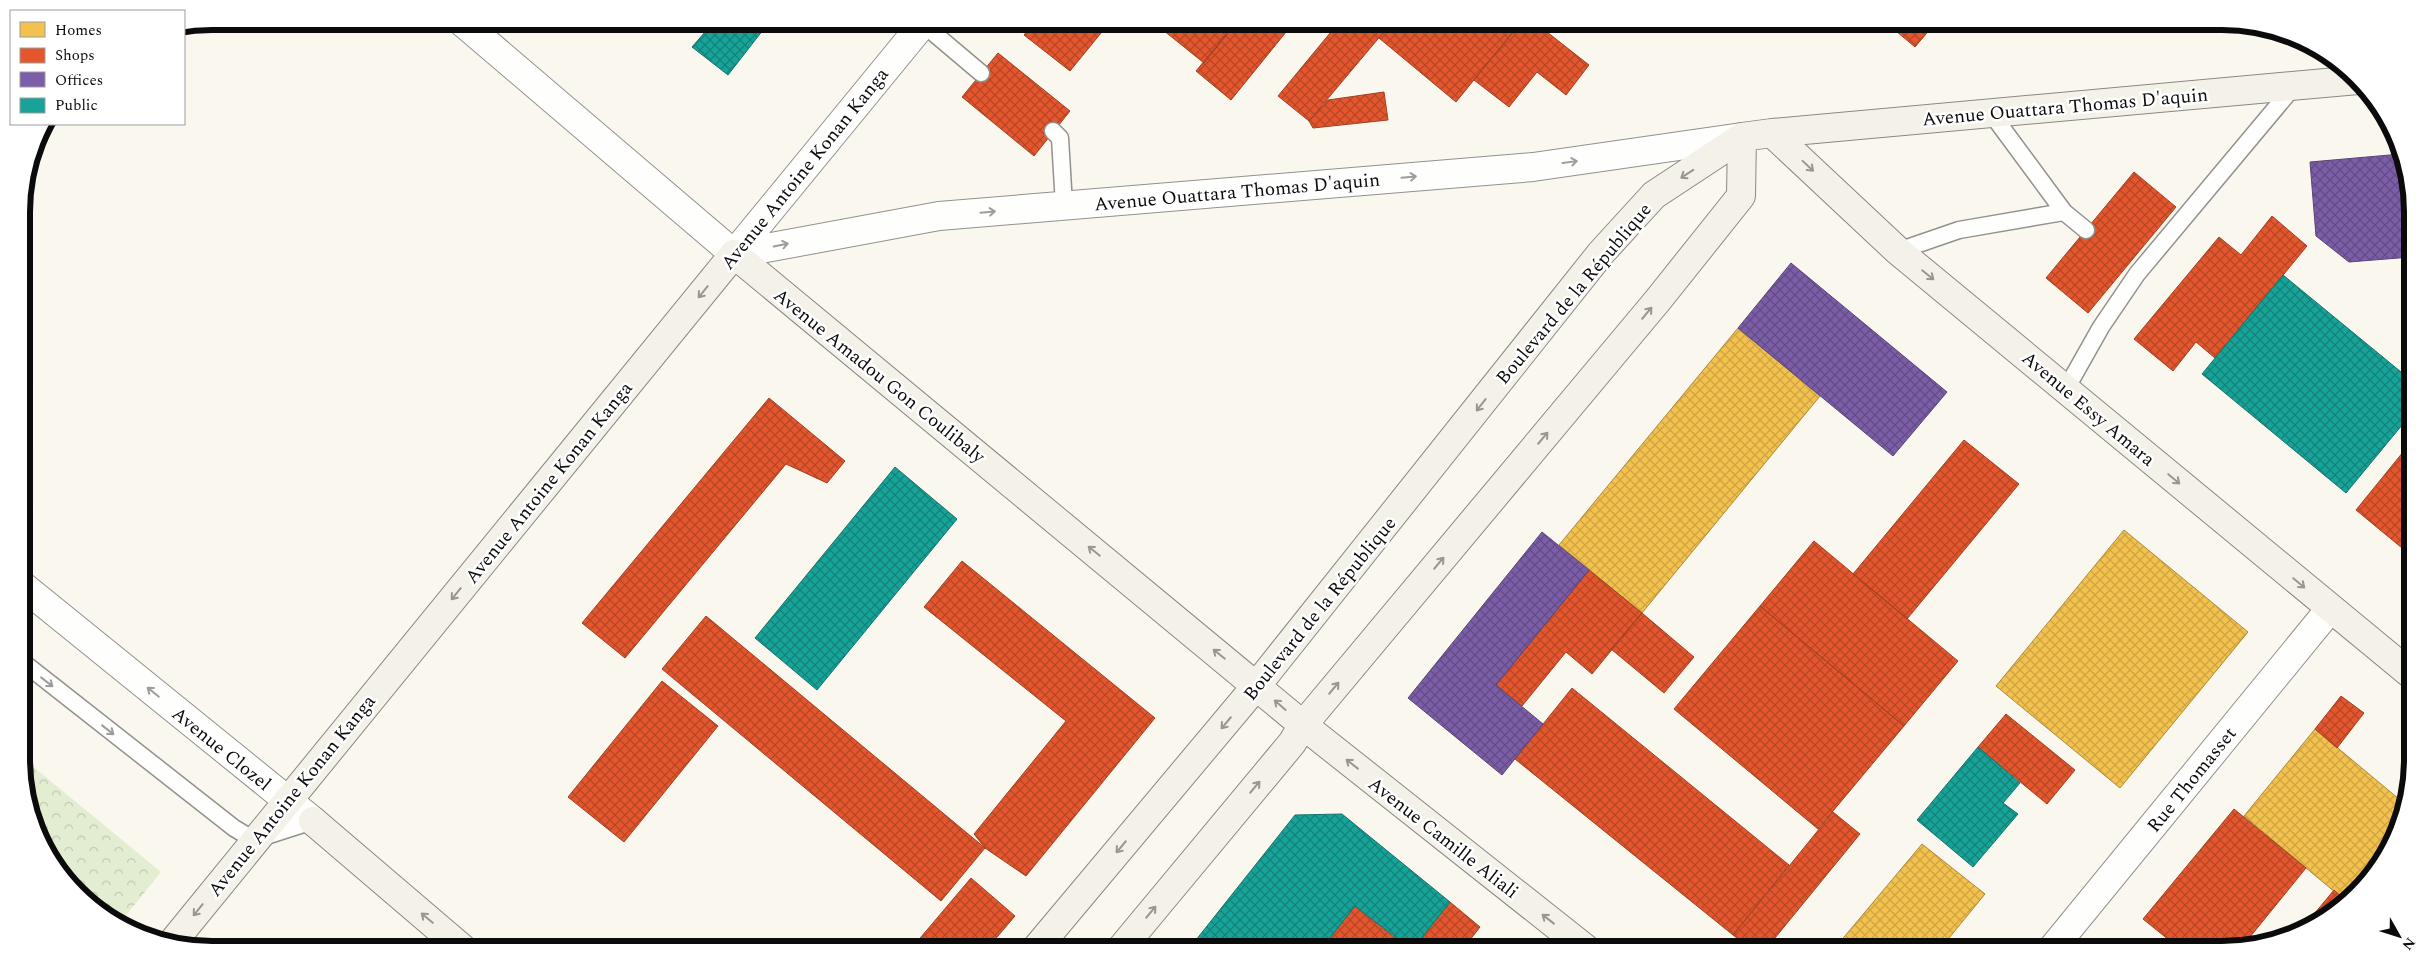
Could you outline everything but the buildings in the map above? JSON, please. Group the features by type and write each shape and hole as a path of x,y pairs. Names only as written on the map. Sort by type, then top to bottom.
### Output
{"main road":[{"name":"Avenue Ouattara Thomas D'aquin","path":"1742,137 1772,132 2348,81"},
{"name":"Avenue Essy Amara","path":"1772,132 1898,251 2404,669"},
{"name":"Boulevard de la République","path":"1043,941 1257,685 1601,253 1654,195 1742,137"},
{"path":"1127,941 1292,743 1303,725 1658,300 1741,196 1742,137"},
{"name":"Avenue Amadou Gon Coulibaly","path":"734,254 1303,725"},
{"name":"Avenue Antoine Konan Kanga","path":"177,937 286,800 734,254"},
{"name":"Avenue Camille Aliali","path":"1303,725 1575,941"},
{"name":"Avenue Clozel","path":"313,821 453,941"}],"street":[{"name":"Avenue Amadou Gon Coulibaly","path":"472,30 734,254"},
{"name":"Avenue Antoine Konan Kanga","path":"734,254 917,30"},
{"name":"Avenue Ouattara Thomas D'aquin","path":"734,254 939,216 1533,168 1742,137"},
{"name":"Avenue Clozel","path":"30,593 313,821"},
{"name":"Rue Thomasset","path":"2059,941 2330,609"}],"lane":[{"path":"933,30 981,73"},
{"path":"2066,389 2132,270 2294,85"},
{"path":"1990,113 2064,212 2086,230"},
{"path":"1054,131 1060,138 1064,205"},
{"path":"1898,251 1959,230 2064,212"},
{"path":"30,669 234,828 254,840 313,821"}],"green space":[{"path":"30,764 161,872 124,918 92,896 68,870 54,850 44,829 36,806"}]}
